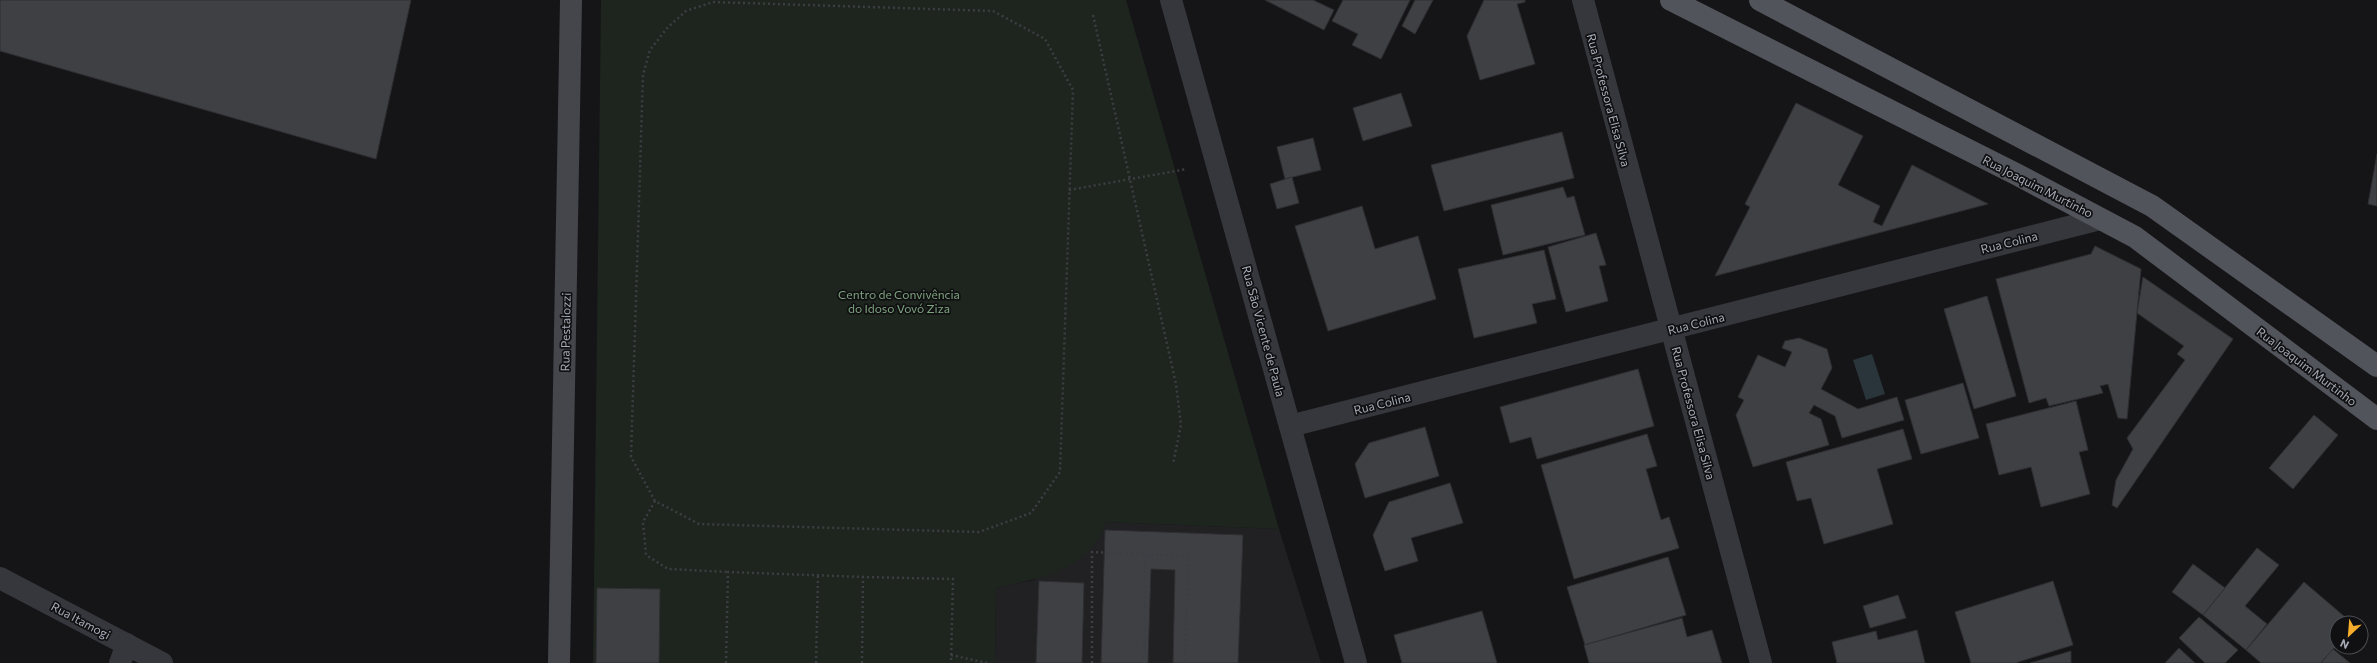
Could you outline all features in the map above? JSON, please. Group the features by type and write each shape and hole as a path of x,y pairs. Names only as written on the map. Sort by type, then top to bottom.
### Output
{"main road":[{"name":"Rua Joaquim Murtinho","path":"1671,0 2134,237 2377,419"},
{"path":"1760,0 2152,206 2377,366"}],"street":[{"name":"Rua Pestalozzi","path":"559,663 571,0"},
{"name":"Rua São Vicente de Paula","path":"1171,0 1356,663"},
{"name":"Rua Professora Elisa Silva","path":"1583,0 1761,663"},
{"name":"Rua Colina","path":"1290,426 1671,330 2100,219"},
{"name":"Rua Itamogi","path":"0,578 123,654 162,663"}],"path":[{"path":"713,2 993,11 1045,39 1072,90 1060,472 1032,514 979,532 699,524 654,501 630,457 643,75 650,50 668,27 686,11 713,2"},
{"path":"1093,15 1176,384 1181,425 1173,464"},
{"path":"1069,190 1217,162"},
{"path":"654,501 643,522 646,555 668,569 953,579 951,663"},
{"path":"1092,663 1092,552 1188,556 1185,663"},
{"path":"1144,663 1145,554"},
{"path":"726,663 728,572"},
{"path":"816,663 818,575"},
{"path":"862,663 863,577"},
{"path":"951,655 987,663"}],"shaded area":[{"path":"1872,354 1885,394 1866,400 1853,360"},
{"path":"1106,522 1279,529 1321,663 995,663 996,588 1034,580 1096,543"}],"green space":[{"name":"Centro de Convivência do Idoso Vovó Ziza","path":"601,0 1126,0 1279,529 1106,522 1095,544 1086,554 1075,562 1050,574 996,588 995,663 593,663"}],"building":[{"path":"0,0 411,0 376,159 0,51"},
{"path":"1265,0 1313,0 1334,10 1324,30"},
{"path":"1343,0 1410,0 1381,59 1352,45 1358,34 1332,21"},
{"path":"1415,0 1433,0 1415,34 1402,26"},
{"path":"1484,0 1525,0 1525,2 1517,4 1535,64 1480,80 1467,36"},
{"path":"1401,93 1412,126 1363,141 1353,108"},
{"path":"1796,103 1863,136 1838,185 1880,206 1873,222 1882,226 1912,165 1988,204 1715,276 1750,207 1745,204"},
{"path":"1562,132 1574,178 1444,211 1431,165"},
{"path":"1313,138 1321,170 1285,179 1277,147"},
{"path":"2377,154 2377,206 2368,204"},
{"path":"1292,177 1299,203 1277,209 1270,184"},
{"path":"1563,187 1567,198 1574,196 1585,235 1503,255 1491,205"},
{"path":"1362,206 1375,249 1418,236 1436,299 1328,331 1295,226"},
{"path":"1596,233 1606,265 1599,266 1608,301 1566,312 1548,247"},
{"path":"2095,246 2141,269 2127,419 2118,418 2108,384 2100,386 2103,393 2049,406 2046,398 2029,403 1996,279 2091,254"},
{"path":"1544,250 1556,299 1532,304 1537,323 1474,338 1458,269"},
{"path":"2143,277 2233,339 2117,508 2112,505 2116,480 2133,449 2127,438 2185,360 2177,354 2184,346 2137,313"},
{"path":"1987,296 2016,396 1974,409 1944,309"},
{"path":"1799,338 1827,349 1832,368 1821,389 1858,409 1897,397 1904,420 1842,438 1835,416 1814,405 1809,413 1821,419 1829,445 1753,467 1736,415 1744,400 1738,397 1758,355 1785,367 1792,352 1782,348 1785,341"},
{"path":"1638,369 1654,426 1537,459 1531,437 1510,443 1500,407"},
{"path":"1963,383 1979,438 1921,454 1905,400"},
{"path":"2076,401 2088,450 2079,452 2090,494 2041,507 2031,467 1999,475 1986,424"},
{"path":"2314,415 2338,435 2293,489 2269,468"},
{"path":"1425,427 1439,476 1365,498 1355,464 1369,443"},
{"path":"1903,429 1912,459 1877,469 1893,524 1824,544 1811,498 1797,501 1786,462"},
{"path":"1647,434 1657,466 1646,469 1661,520 1669,517 1679,548 1574,579 1541,465"},
{"path":"1450,483 1463,523 1411,538 1418,561 1385,571 1373,535 1389,502"},
{"path":"1105,530 1243,535 1238,663 1173,663 1175,570 1151,569 1148,663 1101,663"},
{"path":"2257,548 2279,565 2245,606 2267,624 2246,650 2203,615"},
{"path":"1668,557 1686,615 1585,645 1567,587"},
{"path":"2193,564 2225,588 2203,615 2172,592"},
{"path":"1039,581 1084,583 1082,663 1036,663"},
{"path":"2053,581 2073,645 2015,663 1971,663 1955,612"},
{"path":"2304,582 2343,615 2329,615 2329,654 2321,663 2261,663 2246,650"},
{"path":"597,588 660,589 659,663 596,663"},
{"path":"1898,595 1906,618 1870,628 1863,606"},
{"path":"1482,611 1497,663 1402,663 1394,635"},
{"path":"2199,617 2238,650 2225,663 2205,663 2179,638"},
{"path":"1682,618 1687,637 1712,630 1722,663 1589,663 1584,645"},
{"path":"1917,630 1925,663 1837,663 1832,642 1876,631 1878,640"},
{"path":"2179,648 2195,663 2165,663"},
{"path":"2071,651 2071,663 2030,663"},
{"path":"2329,654 2329,655 2340,655 2350,663 2321,663"}]}
